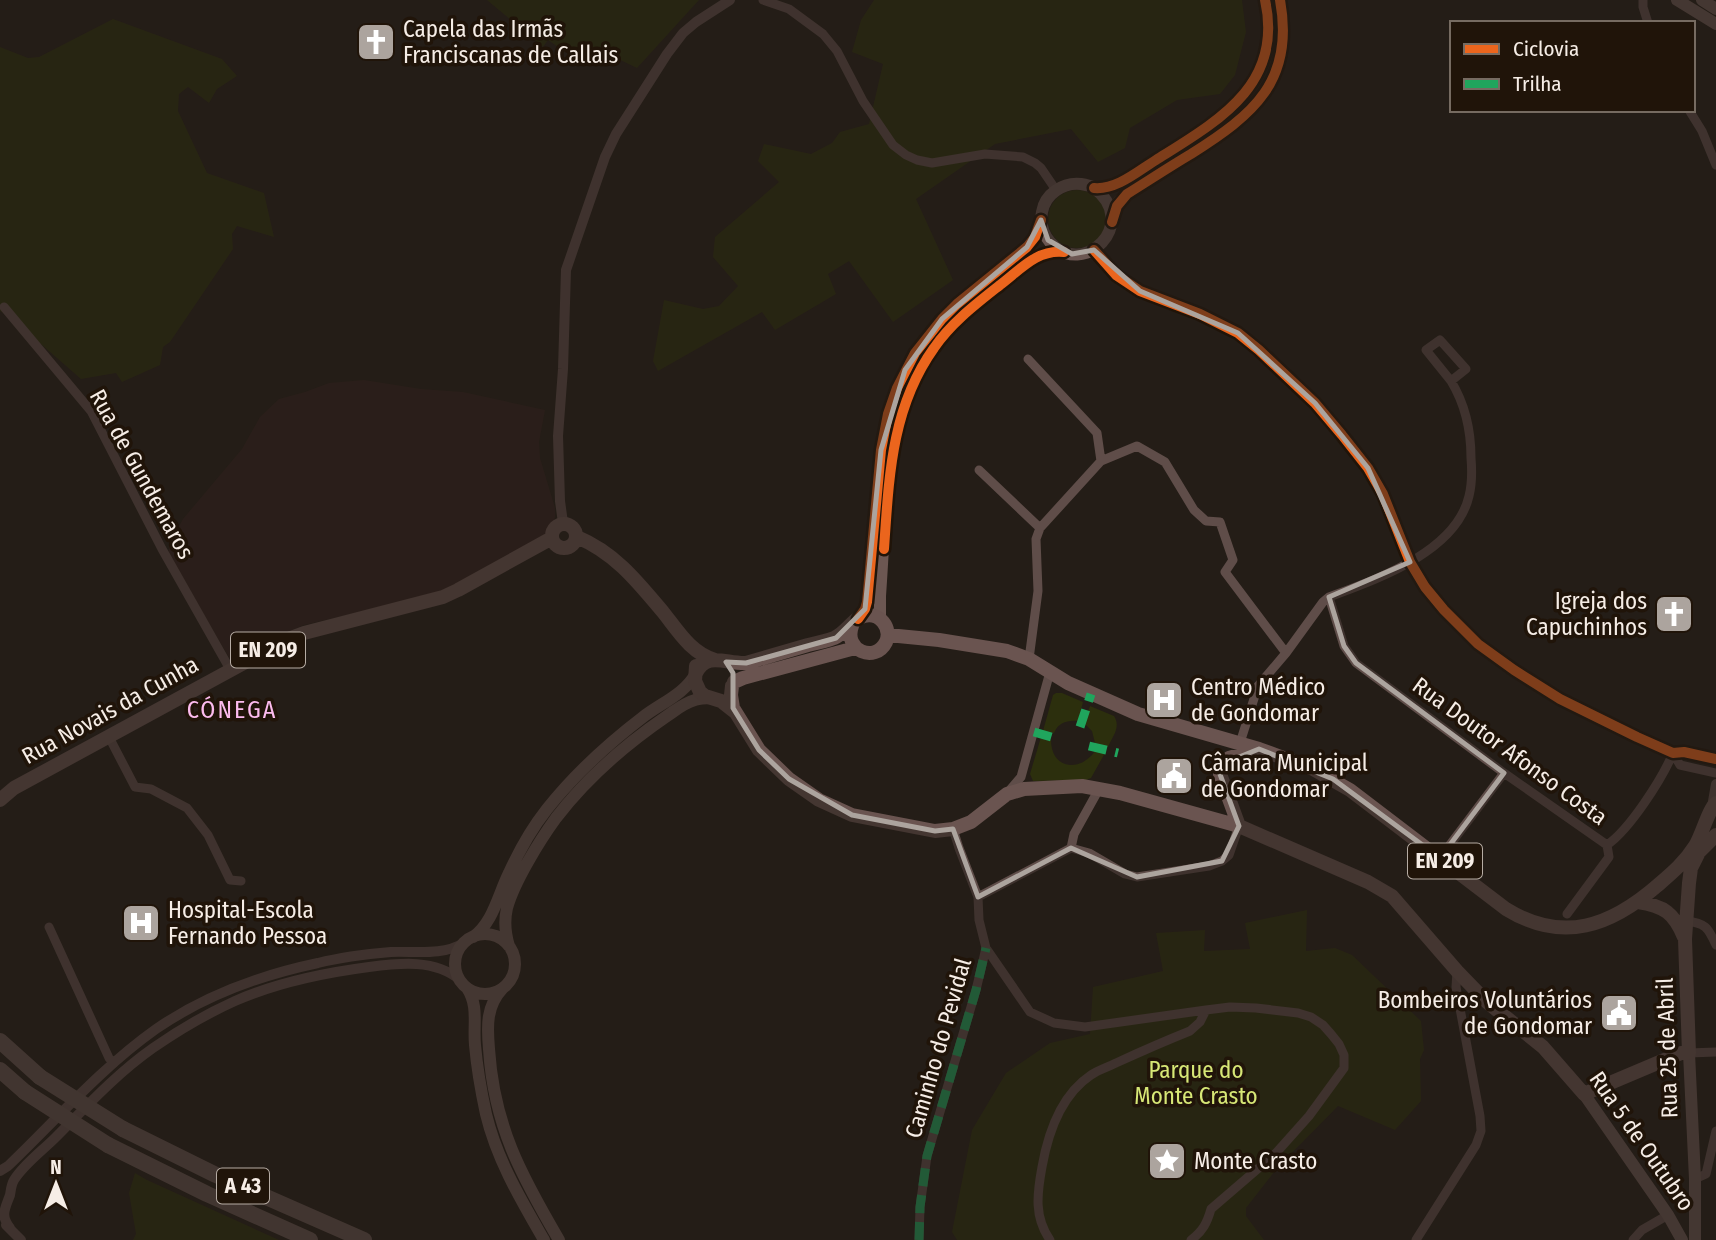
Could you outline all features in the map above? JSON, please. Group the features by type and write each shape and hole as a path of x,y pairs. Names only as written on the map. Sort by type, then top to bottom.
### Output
{"highway":[{"name":"A 43","path":"0,1041 40,1077 123,1129 216,1175 363,1240"},
{"name":"A 43","path":"0,1070 25,1092 108,1144 207,1194 310,1240"}],"main road":[{"path":"1094,188 1103,189 1123,181 1205,129 1249,90 1266,55 1268,20 1265,0"},
{"path":"1112,222 1108,202 1094,188 1075,184 1056,190 1044,203 1035,237 1027,247 957,304 915,352 897,388 888,414 881,450 867,602 850,636 855,648 865,653 877,651 883,647 888,635 880,618 880,596 892,453 912,385 934,347 971,309 1033,259 1049,251 1080,254 1094,250 1107,238 1112,222 1116,206 1127,194 1225,132 1254,107 1278,69 1282,51 1283,16 1280,0"},
{"path":"1677,0 1716,24"},
{"path":"1702,0 1716,9"},
{"path":"1041,220 1048,240 1064,252"},
{"path":"563,523 573,527 577,537 600,547 639,583 687,642 704,656 721,661 733,673 731,701 759,750 789,779 819,800 852,815 934,831 953,829 971,822 1007,793"},
{"name":"EN 209","path":"563,523 552,531 556,545 563,548 571,546 577,537"},
{"name":"Rua Novais da Cunha","path":"0,800 14,788 288,639 450,594 552,538"},
{"path":"544,1240 508,1176 487,1117 477,1058 475,1006 472,996 456,971 458,951 486,924 510,870 547,809 598,756 644,716 693,680 701,664 706,661 746,663 836,638 867,615 880,618"},
{"name":"EN 209","path":"888,635 1007,651 1029,659 1068,683 1138,714 1240,743 1313,769 1333,779 1506,909 1541,925 1566,928 1590,924 1626,910 1685,860 1713,812"},
{"path":"687,642 695,662 697,687 705,696 721,701 735,712"},
{"path":"559,1240 513,1156 495,1098 490,1069 488,1018 493,1001 514,973 515,963 506,935 505,922 512,896 528,863 556,819 597,774 640,736 685,704 723,696 733,684 743,678 855,648"},
{"path":"1239,826 1220,774 1221,766 1229,758 1259,749"},
{"name":"Rua 5 de Outubro","path":"1007,793 1024,789 1083,786 1120,793 1239,826 1380,888 1398,903 1487,1002 1543,1047 1584,1094 1668,1215 1680,1237 1695,1235"},
{"name":"Rua 25 de Abril","path":"1695,1235 1685,939 1691,869 1699,852 1716,835"},
{"path":"1638,902 1668,911 1685,939"},
{"path":"468,940 482,934 493,935 509,946"},
{"path":"463,984 475,992 485,994 503,988"},
{"path":"1584,1094 1681,1053 1689,1053"}],"street":[{"path":"563,523 558,436 566,270 605,157 616,134 682,33 730,0"},
{"path":"762,0 786,4 823,34 837,51 863,101 893,145 906,155 932,163 985,153 1023,157 1041,168 1056,190"},
{"path":"1643,0 1647,21"},
{"path":"1690,112 1702,131 1716,165"},
{"path":"1094,250 1116,275 1140,291 1199,314 1238,333 1300,388 1368,468 1383,494 1410,562 1425,587 1478,644 1560,699 1673,753 1684,752 1716,759"},
{"name":"Rua de Gundemaros","path":"4,307 91,411 162,548 231,671"},
{"path":"1240,743 1258,685 1286,653 1318,608 1329,597 1410,562 1445,537 1457,522 1469,497 1471,449 1461,397 1426,350 1440,340 1466,369 1451,381"},
{"path":"1028,359 1097,433 1101,461"},
{"path":"1029,659 1038,591 1036,539 1040,528 1101,461 1137,446 1164,462 1194,510 1206,521 1220,522 1233,560 1225,572 1286,653"},
{"path":"979,470 1040,528"},
{"name":"Rua Doutor Afonso Costa","path":"1329,597 1344,646 1356,663 1504,773 1607,845 1619,837 1665,772 1673,753"},
{"path":"1007,793 1021,777 1050,671"},
{"path":"109,737 135,788 151,789 187,808 208,835 230,880 241,881"},
{"path":"1673,753 1680,765 1716,774"},
{"path":"1440,858 1504,773"},
{"path":"1713,812 1716,784"},
{"path":"1071,848 1074,834 1099,789"},
{"path":"978,897 1071,848 1089,853 1125,874 1137,877 1209,866 1229,855 1239,826"},
{"name":"Caminho do Pevidal","path":"919,1240 920,1208 928,1156 986,948 979,920 978,897 953,829"},
{"path":"1567,914 1609,858 1607,845"},
{"path":"1686,921 1703,925 1709,930 1716,944"},
{"path":"49,928 109,1058 114,1063"},
{"path":"6,1199 7,1180 0,1173 114,1063 157,1029 186,1011 259,978 324,961 392,952 443,951 453,949 468,940"},
{"path":"986,948 1030,1012 1054,1023 1085,1027 1230,1007 1256,1008 1311,1017 1323,1025 1339,1044 1344,1055 1344,1068 1309,1116 1276,1153 1211,1209 1201,1232 1191,1240"},
{"path":"10,1228 4,1219 3,1210 16,1178 119,1076 150,1050 186,1027 237,1000 274,987 304,978 380,965 432,965 447,971 463,984"},
{"path":"1416,1240 1476,1145 1481,1131 1456,987 1457,971"},
{"path":"1050,1240 1043,1229 1037,1209 1039,1181 1053,1128 1073,1091 1092,1074 1190,1031 1200,1022 1206,1010"},
{"path":"1689,1053 1716,1052"},
{"path":"1695,1179 1706,1174 1716,1131"},
{"path":"1633,1240 1642,1230 1668,1215"},
{"path":"0,1220 22,1240"}],"highlighted area":[{"path":"1041,220 1048,240 1072,254 1094,250 1140,291 1238,333 1315,403 1368,468 1410,562 1329,597 1344,646 1356,663 1504,773 1440,858 1333,779 1259,749 1217,766 1239,826 1222,861 1137,877 1071,848 978,897 953,829 935,831 852,815 789,779 759,750 733,708 733,673 726,662 746,663 836,638 865,609 881,450 905,370 942,319 1027,247"}],"shaded area":[{"path":"364,380 463,392 545,410 539,442 540,458 555,508 550,533 459,584 428,596 304,625 230,659 168,554 170,543 183,519 242,449 260,417 279,399 329,383"}],"green space":[{"path":"487,0 699,0 637,68 612,56 561,49 548,40 543,47"},
{"path":"874,0 1242,0 1246,32 1235,75 1220,94 1177,100 1130,128 1125,148 1098,162 1071,129 995,144 916,199 953,280 893,322 849,261 828,274 836,294 775,330 762,312 658,371 653,361 664,300 703,309 719,306 738,286 713,257 715,237 779,182 758,161 764,144 811,154 832,143 840,132 869,124 883,64 852,52 861,20"},
{"path":"113,19 222,59 237,76 217,89 209,103 188,87 179,94 178,111 207,173 264,193 274,237 237,226 232,234 233,249 170,342 163,347 160,365 122,382 116,373 81,379 0,311 0,47 28,58 39,57"},
{"path":"1077,190 1088,192 1101,203 1106,219 1104,230 1093,243 1077,248 1066,246 1053,235 1048,219 1050,208 1061,195"},
{"path":"1056,693 1083,702 1078,721 1063,723 1054,733 1043,731 1053,695"},
{"path":"1090,706 1114,716 1116,720 1115,731 1108,747 1095,743 1092,731 1084,723"},
{"path":"1041,737 1051,740 1056,757 1067,765 1082,763 1095,751 1105,753 1091,778 1086,780 1033,781 1030,774"},
{"name":"Parque do Monte Crasto","path":"1307,910 1306,951 1335,948 1352,955 1421,1021 1424,1050 1420,1059 1421,1101 1395,1130 1338,1106 1278,1167 1246,1208 1246,1216 1264,1240 957,1240 952,1232 972,1130 1006,1073 1050,1043 1090,1034 1093,987 1163,971 1156,933 1205,930 1204,951 1250,949 1245,923"},
{"path":"135,1173 279,1240 133,1240 136,1234 129,1193"}],"marked path":[{"path":"1080,727 1091,694"},
{"path":"1034,732 1058,739"},
{"path":"1089,746 1118,753"},
{"path":"919,1240 920,1207 927,1156 986,948"}],"cycle path":[{"path":"1094,188 1111,186 1135,174 1223,115 1241,97 1255,78 1265,55 1268,30 1265,0"},
{"path":"1112,222 1117,206 1127,194 1213,140 1233,125 1264,93 1275,74 1281,53 1283,28 1280,0"},
{"path":"858,619 867,602 881,450 888,414 897,388 915,353 942,319 1027,247 1035,237 1041,220"},
{"path":"1094,250 1116,275 1140,291 1200,314 1238,333 1315,403 1368,468 1383,494 1410,562 1425,587 1478,644 1560,699 1637,737 1673,753 1684,752 1716,759"},
{"path":"884,549 895,444 909,395 920,371 948,330 982,299 1037,257 1064,252"}],"place":[{"name":"Capela das Irmãs Franciscanas de Callais","path":"376,42"},
{"name":"Igreja dos Capuchinhos","path":"1674,614"},
{"name":"Centro Médico de Gondomar","path":"1164,700"},
{"name":"Câmara Municipal de Gondomar","path":"1174,776"},
{"name":"Hospital-Escola Fernando Pessoa","path":"141,923"},
{"name":"Bombeiros Voluntários de Gondomar","path":"1619,1013"},
{"name":"Monte Crasto","path":"1167,1161"}],"district":[{"name":"CÓNEGA","path":"232,710"}]}
